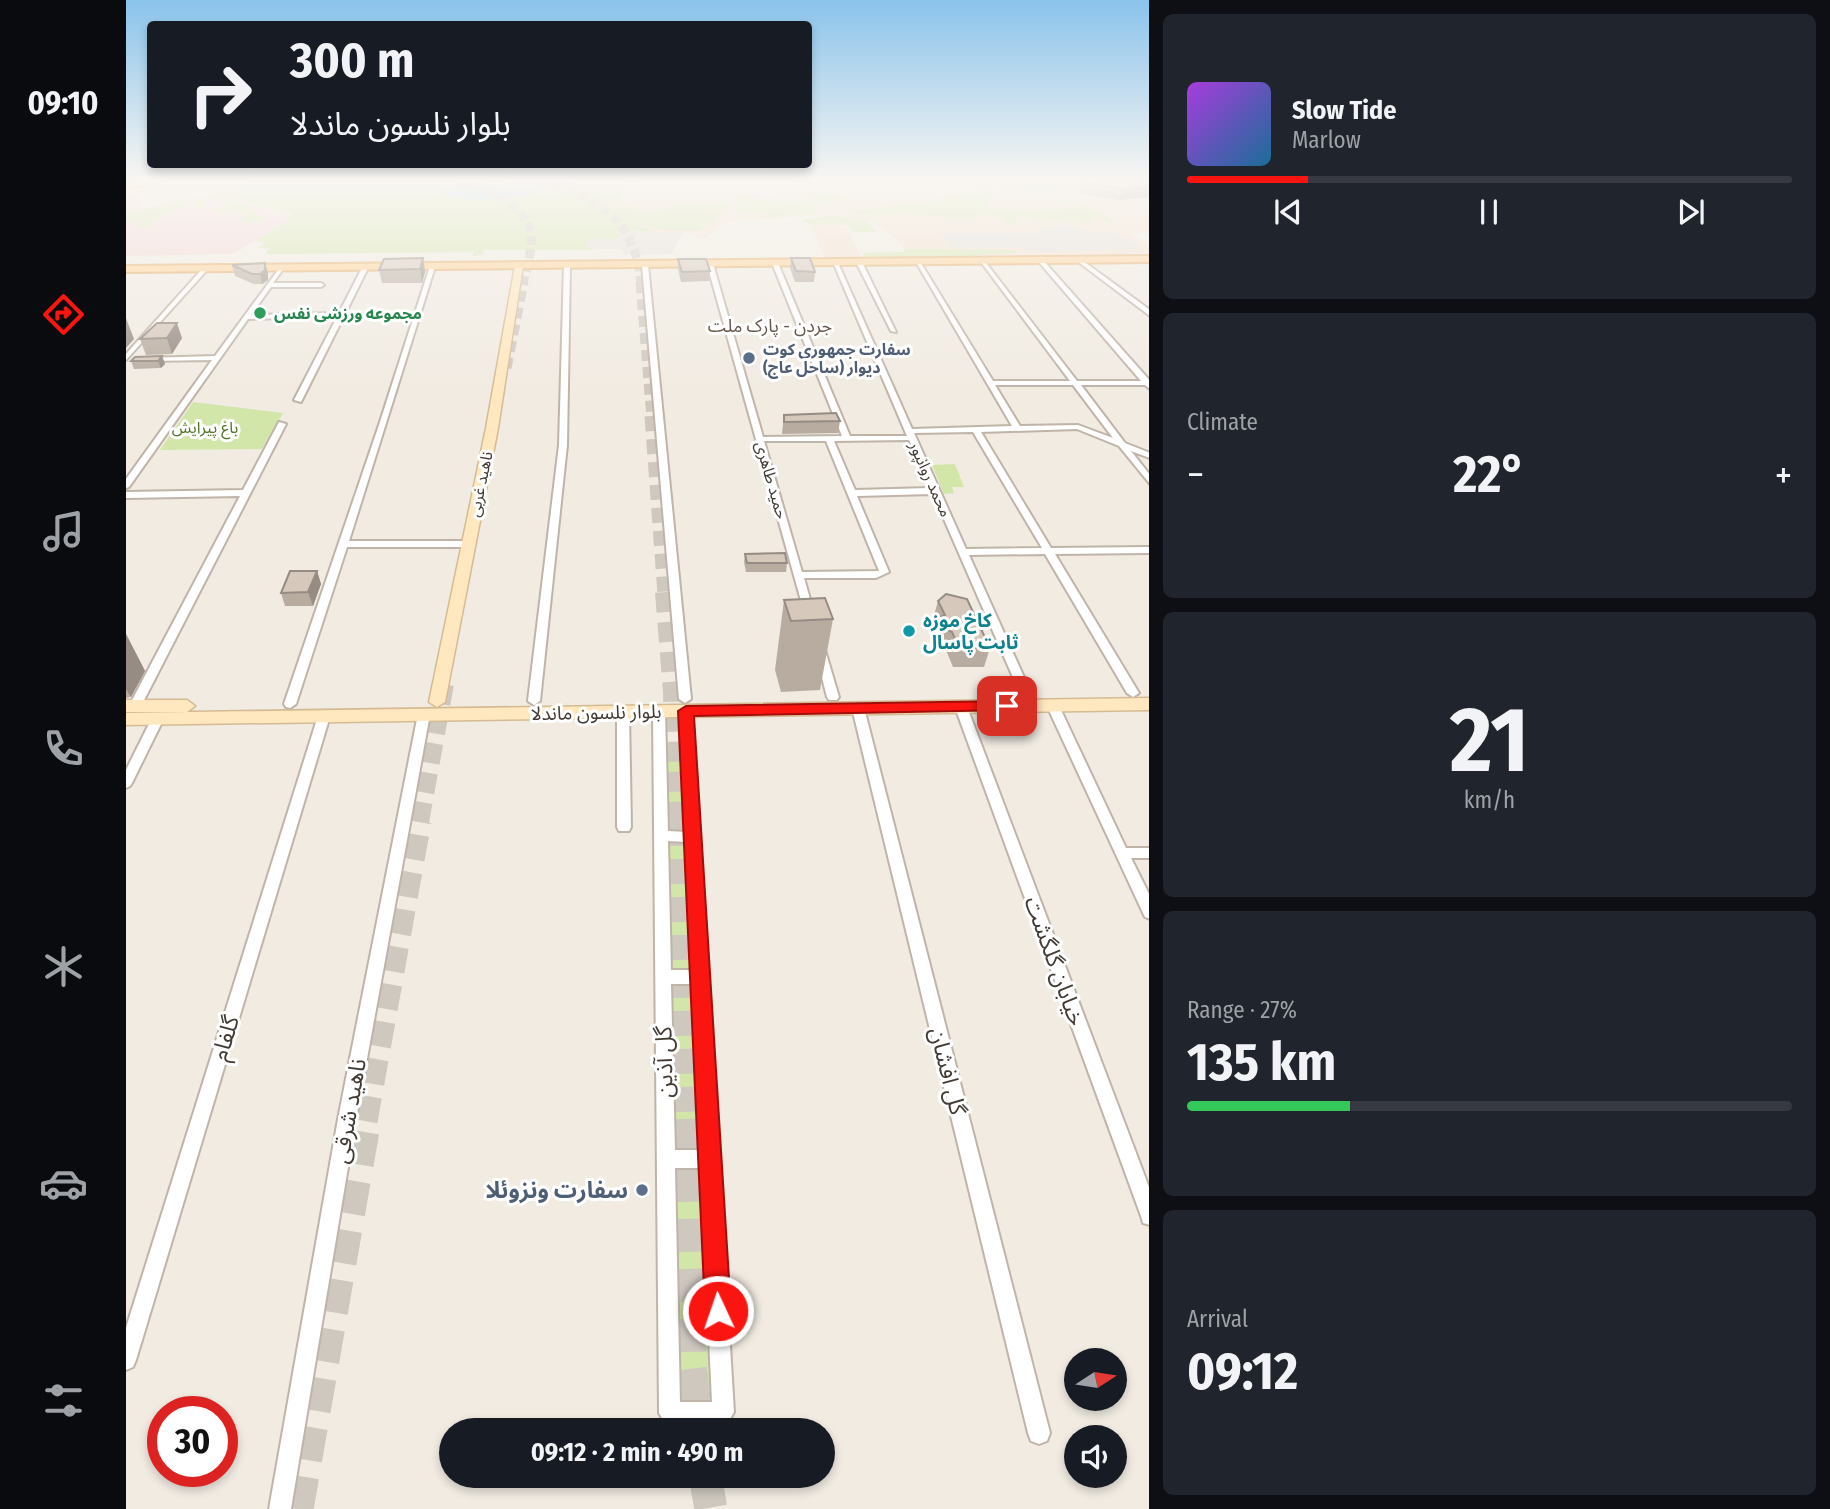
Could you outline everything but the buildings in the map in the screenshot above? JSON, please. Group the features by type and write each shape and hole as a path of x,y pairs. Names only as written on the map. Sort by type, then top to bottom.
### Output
{"main road":[{"path":"126,269 1149,259"},
{"name":"ناهید غربی","path":"431,708 492,428 519,266"},
{"name":"بلوار نلسون ماندلا","path":"128,715 158,718 324,716 534,701 858,708 1026,695 1145,701"},
{"name":"بلوار نلسون ماندلا","path":"128,715 290,704 623,712 659,711 685,705 833,697 1053,706 1145,701"}],"street":[{"path":"1040,260 1148,384"},
{"path":"1079,260 1149,314"},
{"path":"983,261 1149,482"},
{"name":"محمد روانپور","path":"835,262 1026,695"},
{"path":"859,262 894,331"},
{"path":"919,262 1017,428"},
{"path":"775,263 847,438"},
{"name":"حمید طاهری","path":"710,264 810,618"},
{"path":"534,701 563,445 567,265"},
{"path":"645,265 685,705"},
{"path":"290,704 345,544 432,267"},
{"path":"126,485 281,268"},
{"path":"298,400 365,268"},
{"path":"126,358 205,269"},
{"path":"269,285 321,285"},
{"path":"246,317 340,315"},
{"path":"126,358 217,358"},
{"path":"990,383 1148,384"},
{"path":"128,715 282,425"},
{"path":"760,439 847,438 975,429 1078,428 1149,456"},
{"path":"975,429 1048,551 1145,701"},
{"path":"799,575 883,574 884,570 829,438"},
{"path":"852,493 936,491"},
{"path":"126,495 245,493"},
{"path":"345,544 468,544"},
{"path":"964,552 1149,550"},
{"path":"818,644 833,697"},
{"name":"خیابان گلگشت","path":"959,701 1149,1216"},
{"name":"گل آذین","path":"685,705 723,1412"},
{"path":"1053,706 1149,913"},
{"name":"ناهید شرقی","path":"280,1509 345,1132 431,708"},
{"name":"گل‌ افشان","path":"858,708 1038,1433"},
{"name":"گل آذین","path":"659,711 670,1413"},
{"path":"623,712 624,827"},
{"name":"گلفام","path":"126,1360 324,716"},
{"path":"126,783 158,718"},
{"path":"661,836 693,836"},
{"path":"1121,853 1149,853"},
{"path":"663,977 700,977"},
{"path":"666,1158 710,1159"},
{"path":"670,1413 723,1412"}],"shaded area":[{"path":"126,250 239,250 233,254 126,256"},
{"path":"622,250 673,250 671,254 625,255"},
{"path":"822,250 858,250 862,257 825,257"},
{"path":"907,250 1149,250 1149,253 913,257"},
{"path":"1030,250 1088,250 1035,252"}],"green space":[{"path":"268,250 474,250 472,252 266,254"},
{"path":"474,250 483,250 482,255 473,256"},
{"path":"1014,250 1018,253 982,254 974,257 865,258 862,253"},
{"name":"باغ پیرایش","path":"193,402 283,413 262,449 160,450"},
{"path":"955,464 964,487 952,487 954,493 944,494 932,465"},
{"path":"666,742 684,742 712,1389 680,1389"}],"tunnel":[{"path":"523,284 530,250"},
{"path":"634,250 641,284"},
{"path":"506,368 523,282"},
{"path":"641,282 652,418"},
{"path":"652,416 665,594"},
{"path":"665,592 673,692 676,822"},
{"path":"419,822 445,678"},
{"path":"365,1121 419,821"},
{"path":"676,821 684,1121"},
{"path":"297,1509 365,1119"},
{"path":"684,1119 690,1367 696,1418"},
{"path":"707,1488 711,1509"}],"place":[{"name":"مجموعه ورزشی نفس","path":"260,313"},
{"name":"سفارت جمهوری کوت دیوار (ساحل عاج)","path":"749,358"},
{"name":"کاخ موزه ثابت پاسال","path":"909,631"},
{"name":"سفارت ونزوئلا","path":"642,1190"}],"district":[{"name":"جردن - پارک ملت","path":"770,326"}],"route":[{"path":"718,1311 686,711 1007,706"}]}
